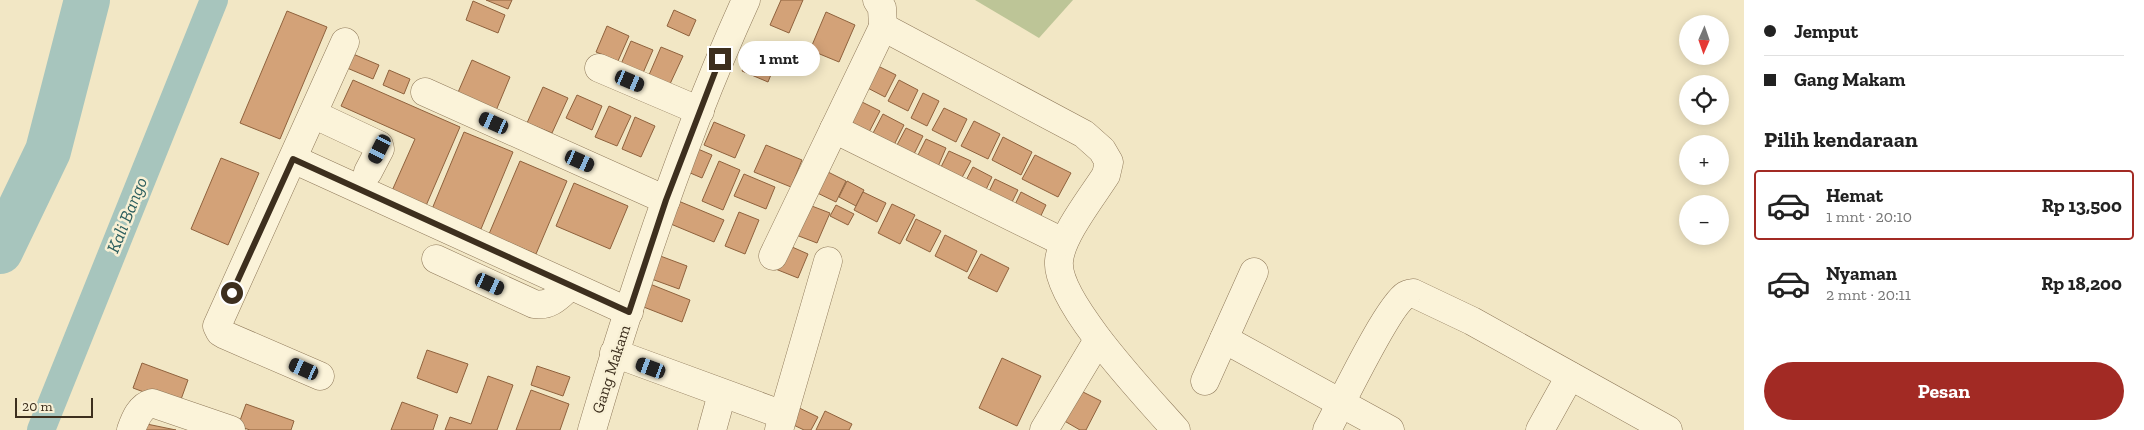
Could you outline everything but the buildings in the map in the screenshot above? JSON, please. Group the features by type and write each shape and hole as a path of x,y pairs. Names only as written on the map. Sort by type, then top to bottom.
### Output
{"street":[{"path":"773,256 883,26 882,8 877,0"},
{"name":"Gang Makam","path":"592,430 614,353 666,200 738,3"},
{"path":"883,26 1084,134 1102,150 1109,162 1106,175 1063,242 1058,262 1063,285 1098,340 1176,430"},
{"path":"320,376 225,335 220,332 217,326 345,42"},
{"path":"599,68 700,111"},
{"path":"426,92 666,200"},
{"path":"313,114 379,146 380,149 368,172"},
{"path":"834,129 1063,242"},
{"path":"293,159 629,312"},
{"path":"436,259 534,304 540,305 554,301 559,280"},
{"path":"614,353 722,394 781,422 828,261"},
{"path":"1205,381 1254,272"},
{"path":"1327,430 1380,330 1406,294 1413,293 1472,321 1668,430"},
{"path":"1224,339 1341,405 1390,430"},
{"path":"1044,430 1098,340"},
{"path":"1540,430 1570,376"},
{"path":"712,430 722,394"},
{"path":"131,430 139,412 146,404 152,403 231,430"}],"green space":[{"path":"975,0 1073,0 1039,38"}],"waterway":[{"name":"Kali Bango","path":"0,251 48,151 87,0"},
{"name":"Kali Bango","path":"41,430 214,0"}],"route":[{"path":"232,293 293,159 629,312 666,200 720,59"}]}
